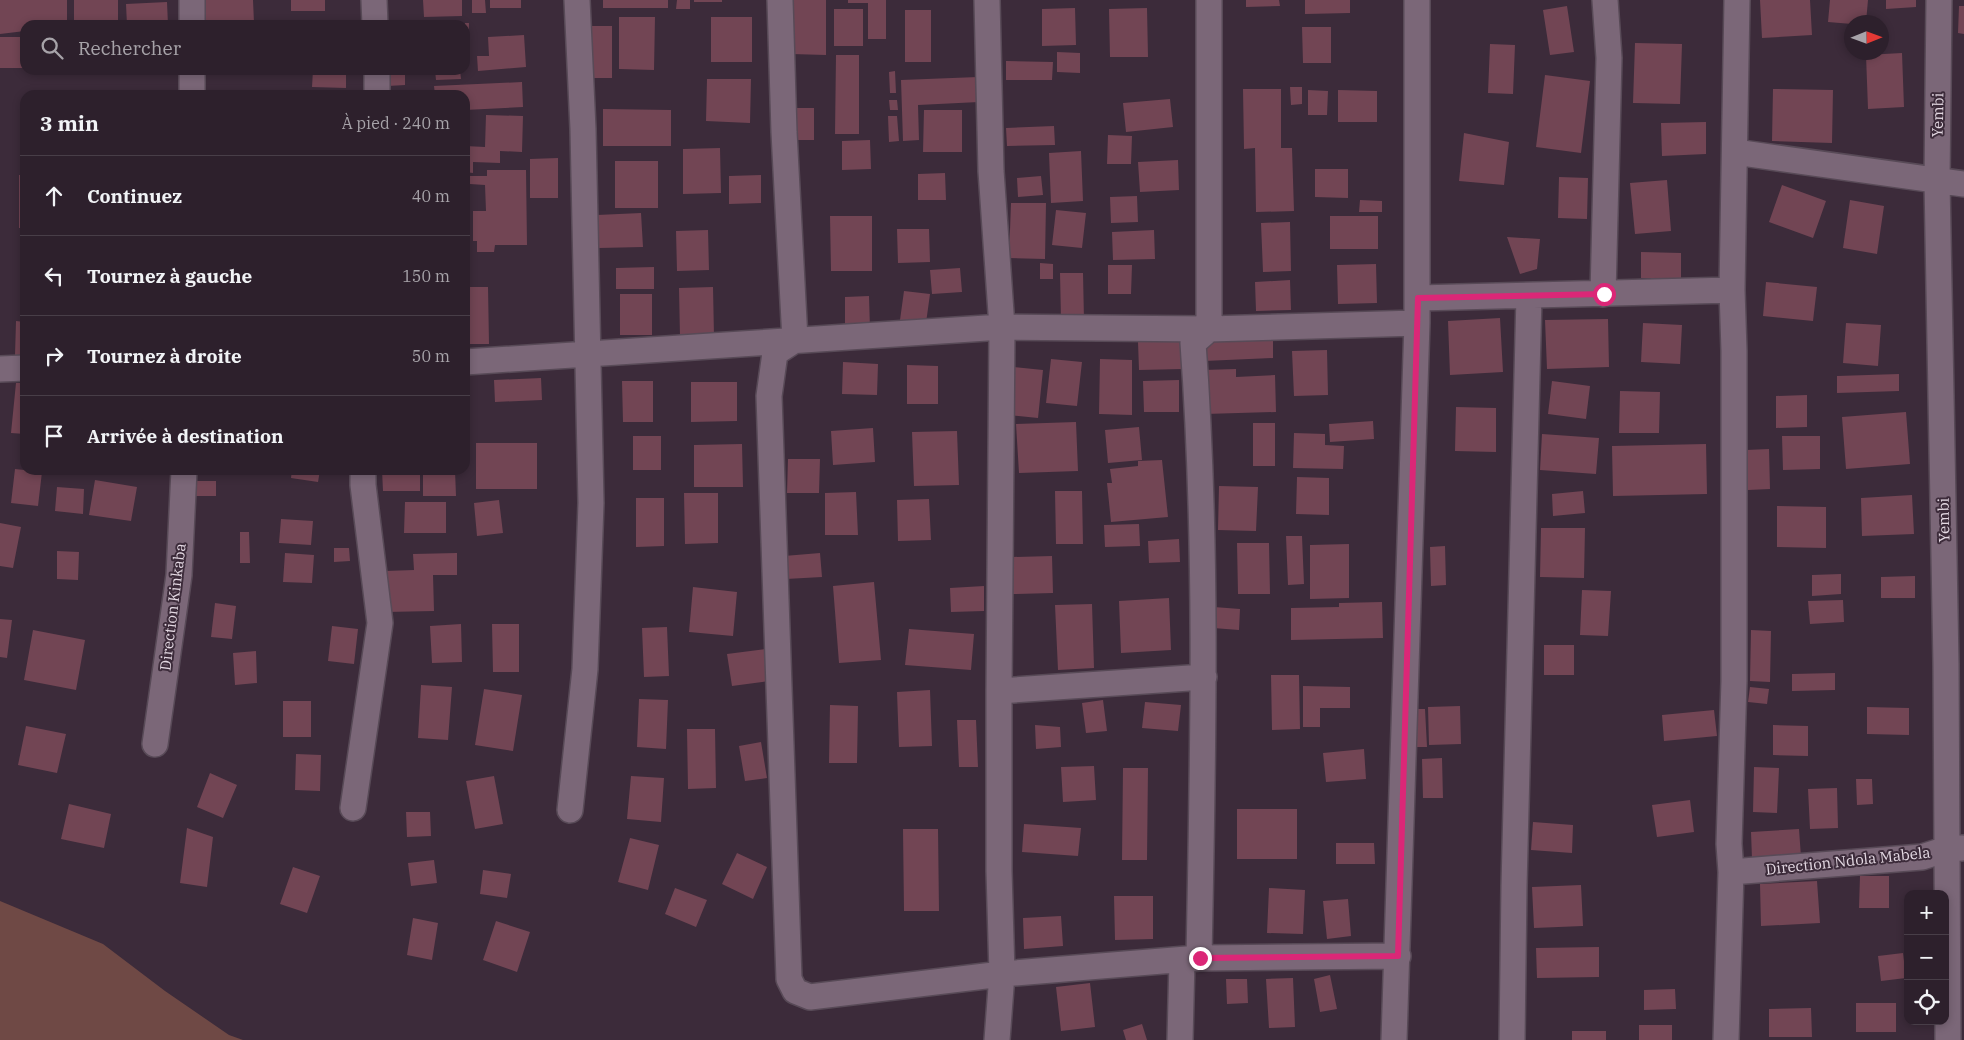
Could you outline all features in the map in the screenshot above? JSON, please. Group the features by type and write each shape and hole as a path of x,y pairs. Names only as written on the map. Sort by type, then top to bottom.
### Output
{"street":[{"path":"192,0 192,20"},
{"path":"374,0 375,20"},
{"path":"570,810 585,670 591,503 583,129 577,0"},
{"path":"780,0 784,132 796,340"},
{"path":"987,0 991,171 1002,327 999,691 1002,974 997,1040"},
{"path":"1180,1040 1191,959 1204,677 1197,400 1193,343 1209,328 1209,0"},
{"path":"1394,1040 1418,298 1417,0"},
{"path":"1604,294 1609,58 1605,0"},
{"path":"1726,1040 1734,681 1734,351 1732,290 1737,0"},
{"name":"Yembi","path":"1939,0 1937,181 1946,664 1956,849 1948,1040"},
{"path":"192,75 192,90"},
{"path":"376,75 377,90"},
{"path":"1735,152 1964,184"},
{"path":"1418,298 1732,290"},
{"path":"1512,1040 1514,886 1529,296"},
{"path":"470,362 1002,327 1209,328 1417,322"},
{"path":"796,340 775,353 769,396 789,979 795,991 810,997 1002,974 1191,959 1398,956"},
{"path":"0,369 20,368"},
{"name":"Direction Kinkaba","path":"155,744 179,575 184,475"},
{"path":"354,808 380,623 362,486 363,475"},
{"path":"999,691 1204,677"},
{"name":"Direction Ndola Mabela","path":"1731,872 1922,857 1956,849"}],"shaded area":[{"path":"0,901 103,944 165,991 229,1035 243,1040 0,1040"}],"building":[{"path":"0,0 67,0 67,20 20,20 20,32 0,34"},
{"path":"74,0 118,0 118,20 74,20"},
{"path":"195,0 253,0 254,20 195,20"},
{"path":"291,0 325,0 325,11 291,11"},
{"path":"423,0 462,0 462,16 424,17"},
{"path":"472,0 485,0 486,13 472,13"},
{"path":"490,0 521,0 521,8 490,8"},
{"path":"603,0 668,0 668,8 603,8"},
{"path":"677,0 690,0 690,9 676,9"},
{"path":"694,0 722,0 722,2 694,2"},
{"path":"791,0 826,0 826,55 791,54"},
{"path":"848,0 886,0 886,39 868,39 868,3 848,3"},
{"path":"1246,0 1279,0 1280,6 1246,7"},
{"path":"1305,0 1350,0 1350,13 1305,14"},
{"path":"1760,0 1810,0 1812,35 1762,38"},
{"path":"1830,0 1868,0 1867,15 1844,15 1844,23 1828,22"},
{"path":"1886,0 1916,0 1916,7 1886,9"},
{"path":"167,2 168,20 127,20 126,4"},
{"path":"1567,6 1574,52 1550,55 1543,10"},
{"path":"1959,6 1964,6 1964,34 1958,33"},
{"path":"1075,8 1076,45 1042,46 1042,9"},
{"path":"1147,8 1148,57 1110,57 1109,9"},
{"path":"834,9 863,9 863,46 834,46"},
{"path":"905,10 931,10 931,62 905,62"},
{"path":"619,17 655,17 654,70 619,69"},
{"path":"711,17 752,17 752,62 711,62"},
{"path":"586,26 612,26 612,78 585,78"},
{"path":"1302,27 1331,27 1331,63 1303,63"},
{"path":"524,35 526,67 478,71 477,56 489,56 488,37"},
{"path":"0,37 20,37 20,68 0,68"},
{"path":"1635,43 1682,44 1680,104 1633,103"},
{"path":"1490,44 1515,45 1513,94 1488,93"},
{"path":"1057,52 1080,53 1080,73 1057,72"},
{"path":"1902,53 1904,107 1868,109 1866,60 1889,60 1889,54"},
{"path":"836,55 859,55 859,134 835,134"},
{"path":"1006,61 1053,62 1052,80 1006,80"},
{"path":"895,71 896,93 890,93 889,72"},
{"path":"313,75 346,75 346,88 312,87"},
{"path":"388,75 405,75 405,85 388,86"},
{"path":"436,75 461,75 461,79 436,80"},
{"path":"1545,75 1590,81 1581,153 1536,147"},
{"path":"978,77 979,102 918,105 919,140 903,141 901,80"},
{"path":"707,79 751,79 750,123 706,121"},
{"path":"522,82 523,107 470,110 470,90 434,90 434,86"},
{"path":"1290,87 1302,87 1302,104 1291,105"},
{"path":"1243,89 1281,89 1281,148 1292,148 1294,211 1256,212 1255,148 1244,149"},
{"path":"1773,89 1833,90 1832,143 1772,141"},
{"path":"1308,90 1328,91 1327,115 1308,115"},
{"path":"1338,90 1377,91 1377,122 1338,122"},
{"path":"1170,99 1173,127 1126,132 1123,103"},
{"path":"889,100 897,100 898,110 890,110"},
{"path":"792,108 814,108 814,140 791,140"},
{"path":"603,109 671,110 671,146 603,146"},
{"path":"924,110 962,110 962,152 923,152"},
{"path":"486,115 523,116 522,152 500,151 500,163 473,162 473,173 470,173 470,146 485,147"},
{"path":"888,116 897,116 899,141 889,142"},
{"path":"1706,122 1706,154 1662,156 1661,123"},
{"path":"1054,126 1055,145 1007,146 1006,128"},
{"path":"1464,133 1509,142 1504,185 1459,181"},
{"path":"1108,135 1132,136 1131,164 1107,164"},
{"path":"870,140 871,169 842,170 842,141"},
{"path":"720,148 721,193 683,194 683,149"},
{"path":"1081,151 1083,201 1051,203 1049,153"},
{"path":"558,158 558,198 530,198 530,159"},
{"path":"1178,160 1179,190 1140,192 1138,162"},
{"path":"615,161 658,161 658,208 615,208"},
{"path":"1315,169 1348,169 1348,198 1315,197"},
{"path":"487,170 526,170 527,245 495,245 494,252 477,252 477,241 473,241 473,211 486,211 485,185 470,184 470,176 487,176"},
{"path":"945,173 946,200 918,200 918,174"},
{"path":"19,175 20,175 20,228"},
{"path":"761,175 761,203 729,204 729,176"},
{"path":"1041,176 1043,195 1018,197 1017,178"},
{"path":"1559,177 1588,178 1587,219 1558,218"},
{"path":"1667,180 1671,231 1635,234 1630,183"},
{"path":"1782,185 1826,201 1813,238 1769,222"},
{"path":"1137,196 1138,222 1111,223 1110,197"},
{"path":"1360,200 1382,201 1382,212 1359,212"},
{"path":"1850,200 1884,206 1877,254 1843,248"},
{"path":"1011,203 1046,203 1045,259 1009,258"},
{"path":"1056,210 1086,213 1082,248 1052,245"},
{"path":"641,213 643,247 599,248 597,215"},
{"path":"830,216 872,216 872,271 831,271"},
{"path":"1330,216 1378,216 1378,249 1330,249"},
{"path":"1290,222 1291,271 1263,272 1261,223"},
{"path":"897,229 929,229 930,262 898,263"},
{"path":"708,230 709,270 677,271 676,231"},
{"path":"1154,230 1155,259 1113,260 1112,232"},
{"path":"1507,237 1540,239 1537,269 1520,274"},
{"path":"1641,252 1681,253 1681,278 1641,278"},
{"path":"1040,263 1053,264 1053,279 1040,279"},
{"path":"1376,264 1377,303 1338,304 1337,265"},
{"path":"1108,265 1132,265 1131,294 1108,294"},
{"path":"654,267 654,289 616,289 616,268"},
{"path":"960,268 962,292 932,294 930,270"},
{"path":"1060,273 1083,273 1084,320 1061,320"},
{"path":"1290,280 1291,310 1256,311 1255,282"},
{"path":"1766,282 1817,287 1813,321 1763,316"},
{"path":"470,287 488,287 489,344 470,344"},
{"path":"713,287 714,336 680,337 679,288"},
{"path":"904,291 930,294 926,323 900,320"},
{"path":"620,294 652,294 652,335 620,335"},
{"path":"869,296 870,329 845,329 845,297"},
{"path":"1500,318 1503,372 1450,375 1448,321"},
{"path":"1608,319 1609,367 1547,369 1545,320"},
{"path":"16,321 20,321 20,356 15,356"},
{"path":"1643,323 1682,325 1680,364 1641,362"},
{"path":"1846,323 1881,325 1878,366 1843,363"},
{"path":"1273,339 1273,358 1204,361 1203,341"},
{"path":"1182,341 1183,369 1139,370 1138,342"},
{"path":"1327,350 1328,395 1294,396 1292,351"},
{"path":"1051,359 1082,362 1077,406 1046,403"},
{"path":"1100,359 1132,360 1132,415 1099,414"},
{"path":"843,362 878,364 877,395 842,394"},
{"path":"907,365 938,366 938,404 907,404"},
{"path":"1014,367 1043,370 1038,418 1009,415"},
{"path":"1236,369 1236,377 1275,375 1276,412 1205,414 1203,370"},
{"path":"1899,374 1899,391 1837,393 1837,376"},
{"path":"541,378 542,400 495,402 494,380"},
{"path":"1179,380 1179,412 1144,412 1143,381"},
{"path":"622,381 653,381 653,422 623,422"},
{"path":"1552,381 1590,386 1586,419 1548,414"},
{"path":"691,382 737,382 737,421 691,422"},
{"path":"16,383 20,383 20,434 11,433"},
{"path":"1620,391 1660,392 1659,433 1619,433"},
{"path":"1807,395 1807,427 1776,428 1776,396"},
{"path":"1456,407 1496,408 1496,452 1455,451"},
{"path":"1906,412 1910,464 1846,469 1842,417"},
{"path":"1373,421 1374,439 1330,442 1329,424"},
{"path":"1076,422 1078,471 1019,473 1016,424"},
{"path":"1253,423 1275,423 1275,466 1253,466"},
{"path":"1139,427 1142,460 1108,463 1105,430"},
{"path":"873,428 875,462 833,465 831,431"},
{"path":"957,431 959,485 914,486 912,432"},
{"path":"1294,433 1325,434 1325,445 1344,446 1343,469 1293,468"},
{"path":"1542,434 1599,438 1596,474 1540,470"},
{"path":"633,436 661,436 661,470 633,470"},
{"path":"1782,436 1820,436 1820,469 1783,470"},
{"path":"476,443 537,443 537,489 476,489"},
{"path":"742,444 743,487 694,487 694,445"},
{"path":"1706,444 1707,494 1613,496 1612,446"},
{"path":"1769,449 1770,489 1748,490 1746,450"},
{"path":"788,459 820,459 819,493 787,493"},
{"path":"1162,460 1168,517 1111,522 1107,483 1112,483 1110,469 1138,466 1138,461"},
{"path":"15,469 20,470 20,475 42,475 38,506 11,503"},
{"path":"291,475 319,475 318,482 291,478"},
{"path":"382,475 420,475 420,491 383,491"},
{"path":"423,475 455,475 456,496 423,496"},
{"path":"1297,477 1329,478 1329,515 1296,514"},
{"path":"95,480 137,487 131,521 89,515"},
{"path":"196,481 216,481 216,496 196,496"},
{"path":"1219,486 1258,487 1256,531 1218,530"},
{"path":"57,487 84,489 83,514 55,511"},
{"path":"1055,491 1082,491 1083,544 1056,544"},
{"path":"1583,491 1585,513 1553,516 1552,494"},
{"path":"856,492 858,535 825,535 825,493"},
{"path":"684,493 718,493 718,543 685,544"},
{"path":"1912,495 1914,534 1862,536 1861,498"},
{"path":"636,498 664,498 664,546 636,547"},
{"path":"929,499 931,540 898,541 897,500"},
{"path":"499,500 503,533 477,536 474,503"},
{"path":"405,502 446,502 446,533 404,533"},
{"path":"1777,506 1826,507 1826,548 1777,547"},
{"path":"281,519 313,521 311,545 279,543"},
{"path":"0,523 21,527 13,568 0,566"},
{"path":"1139,524 1140,546 1105,547 1104,525"},
{"path":"1541,528 1585,528 1584,578 1540,577"},
{"path":"240,532 249,532 250,563 240,563"},
{"path":"1286,536 1302,536 1304,584 1288,585"},
{"path":"1179,539 1180,562 1149,563 1148,541"},
{"path":"1237,543 1269,543 1270,594 1238,594"},
{"path":"1349,544 1349,598 1310,599 1310,545"},
{"path":"1445,546 1446,585 1431,586 1430,547"},
{"path":"334,548 349,548 350,561 334,562"},
{"path":"57,551 79,552 78,580 57,579"},
{"path":"285,553 314,555 312,583 283,582"},
{"path":"457,553 457,575 433,575 434,611 386,612 385,571 414,570 413,554"},
{"path":"820,553 822,577 786,579 784,556"},
{"path":"1052,556 1053,593 1013,594 1012,557"},
{"path":"1841,574 1841,594 1812,596 1812,575"},
{"path":"1915,576 1915,598 1881,598 1881,577"},
{"path":"874,582 881,660 839,663 833,586"},
{"path":"984,586 984,611 951,612 950,588"},
{"path":"693,587 737,592 733,636 689,632"},
{"path":"1582,590 1611,591 1608,636 1580,635"},
{"path":"1169,598 1171,650 1121,653 1119,601"},
{"path":"1843,600 1844,622 1810,624 1808,601"},
{"path":"1382,602 1383,638 1291,640 1291,608 1339,607 1339,603"},
{"path":"215,603 236,606 232,639 211,637"},
{"path":"1092,604 1094,668 1058,670 1055,605"},
{"path":"1214,607 1240,609 1239,630 1213,628"},
{"path":"0,619 12,620 7,658 0,657"},
{"path":"461,624 462,662 432,663 430,626"},
{"path":"492,624 519,624 519,672 493,672"},
{"path":"332,626 358,629 354,664 328,661"},
{"path":"667,627 669,676 644,677 642,628"},
{"path":"909,629 974,634 971,670 905,665"},
{"path":"33,630 85,640 76,690 24,680"},
{"path":"1751,630 1771,631 1770,682 1750,681"},
{"path":"1544,645 1574,645 1574,675 1544,675"},
{"path":"765,649 769,681 732,686 727,654"},
{"path":"256,651 257,683 235,685 233,653"},
{"path":"1835,673 1835,690 1792,691 1792,674"},
{"path":"1271,675 1299,675 1300,729 1272,730"},
{"path":"421,685 452,687 448,740 418,738"},
{"path":"1303,686 1350,687 1350,708 1320,708 1320,727 1303,727"},
{"path":"1750,687 1769,689 1767,704 1748,702"},
{"path":"484,689 522,695 513,751 475,745"},
{"path":"930,690 932,746 899,747 897,692"},
{"path":"639,699 668,700 666,749 637,747"},
{"path":"1103,700 1107,731 1086,733 1082,703"},
{"path":"283,701 311,701 311,737 283,737"},
{"path":"1145,702 1181,705 1178,731 1142,728"},
{"path":"830,705 858,706 857,763 829,763"},
{"path":"1460,706 1461,744 1429,745 1428,707"},
{"path":"1867,707 1909,708 1909,735 1867,734"},
{"path":"1410,709 1425,709 1427,747 1411,747"},
{"path":"1714,710 1717,736 1664,741 1662,715"},
{"path":"957,720 976,720 978,767 959,767"},
{"path":"1035,725 1060,727 1061,747 1036,749"},
{"path":"1773,725 1808,726 1808,756 1773,755"},
{"path":"26,726 66,734 57,773 18,765"},
{"path":"687,729 715,729 716,788 688,789"},
{"path":"761,742 767,778 745,781 739,746"},
{"path":"1364,749 1366,779 1326,782 1323,753"},
{"path":"296,754 321,755 320,791 295,790"},
{"path":"1442,758 1443,798 1423,798 1422,759"},
{"path":"1094,766 1096,800 1063,802 1061,767"},
{"path":"1754,767 1779,768 1777,813 1753,812"},
{"path":"1123,768 1148,768 1147,860 1122,860"},
{"path":"210,773 237,785 223,818 197,807"},
{"path":"494,776 503,824 475,829 466,781"},
{"path":"631,776 664,778 661,822 627,819"},
{"path":"1856,779 1872,779 1873,804 1857,805"},
{"path":"1837,788 1838,828 1810,829 1808,789"},
{"path":"1690,800 1694,832 1657,837 1652,805"},
{"path":"69,804 111,814 104,848 61,839"},
{"path":"1237,809 1297,809 1297,859 1237,859"},
{"path":"406,812 430,812 431,836 407,837"},
{"path":"1533,822 1573,825 1572,853 1531,850"},
{"path":"1024,824 1081,828 1078,856 1022,852"},
{"path":"187,828 213,837 207,887 180,883"},
{"path":"903,829 938,829 939,911 904,911"},
{"path":"1799,829 1801,857 1752,859 1751,832"},
{"path":"630,838 659,845 648,890 618,882"},
{"path":"1336,843 1374,843 1375,864 1336,864"},
{"path":"737,853 767,867 753,899 722,884"},
{"path":"434,860 437,883 411,886 408,863"},
{"path":"293,867 320,876 307,913 280,904"},
{"path":"483,870 511,874 507,898 480,894"},
{"path":"1860,876 1889,876 1889,908 1859,908"},
{"path":"1817,881 1820,923 1761,926 1760,884"},
{"path":"1581,885 1583,926 1534,928 1532,887"},
{"path":"675,888 707,900 696,927 665,914"},
{"path":"1269,888 1305,890 1303,934 1267,933"},
{"path":"1114,896 1153,896 1153,939 1115,940"},
{"path":"1348,899 1351,936 1327,939 1323,901"},
{"path":"1061,916 1063,946 1024,949 1023,918"},
{"path":"413,918 438,923 432,960 407,955"},
{"path":"496,921 530,932 517,972 483,960"},
{"path":"1599,947 1599,977 1537,978 1536,948"},
{"path":"1903,953 1904,978 1881,981 1878,956"},
{"path":"1330,975 1337,1009 1320,1012 1314,979"},
{"path":"1293,978 1295,1027 1269,1028 1266,979"},
{"path":"1226,979 1247,979 1248,1003 1227,1004"},
{"path":"1090,983 1095,1027 1061,1031 1056,987"},
{"path":"1675,989 1676,1009 1644,1010 1644,990"},
{"path":"1856,1003 1896,1003 1896,1032 1856,1032"},
{"path":"1811,1008 1812,1037 1769,1037 1769,1009"},
{"path":"1142,1024 1147,1040 1126,1040 1123,1030"},
{"path":"1639,1025 1672,1025 1672,1040 1639,1040"},
{"path":"1572,1031 1606,1031 1606,1040 1572,1040"}],"route":[{"path":"1200,958 1398,956 1418,298 1604,294"}]}
